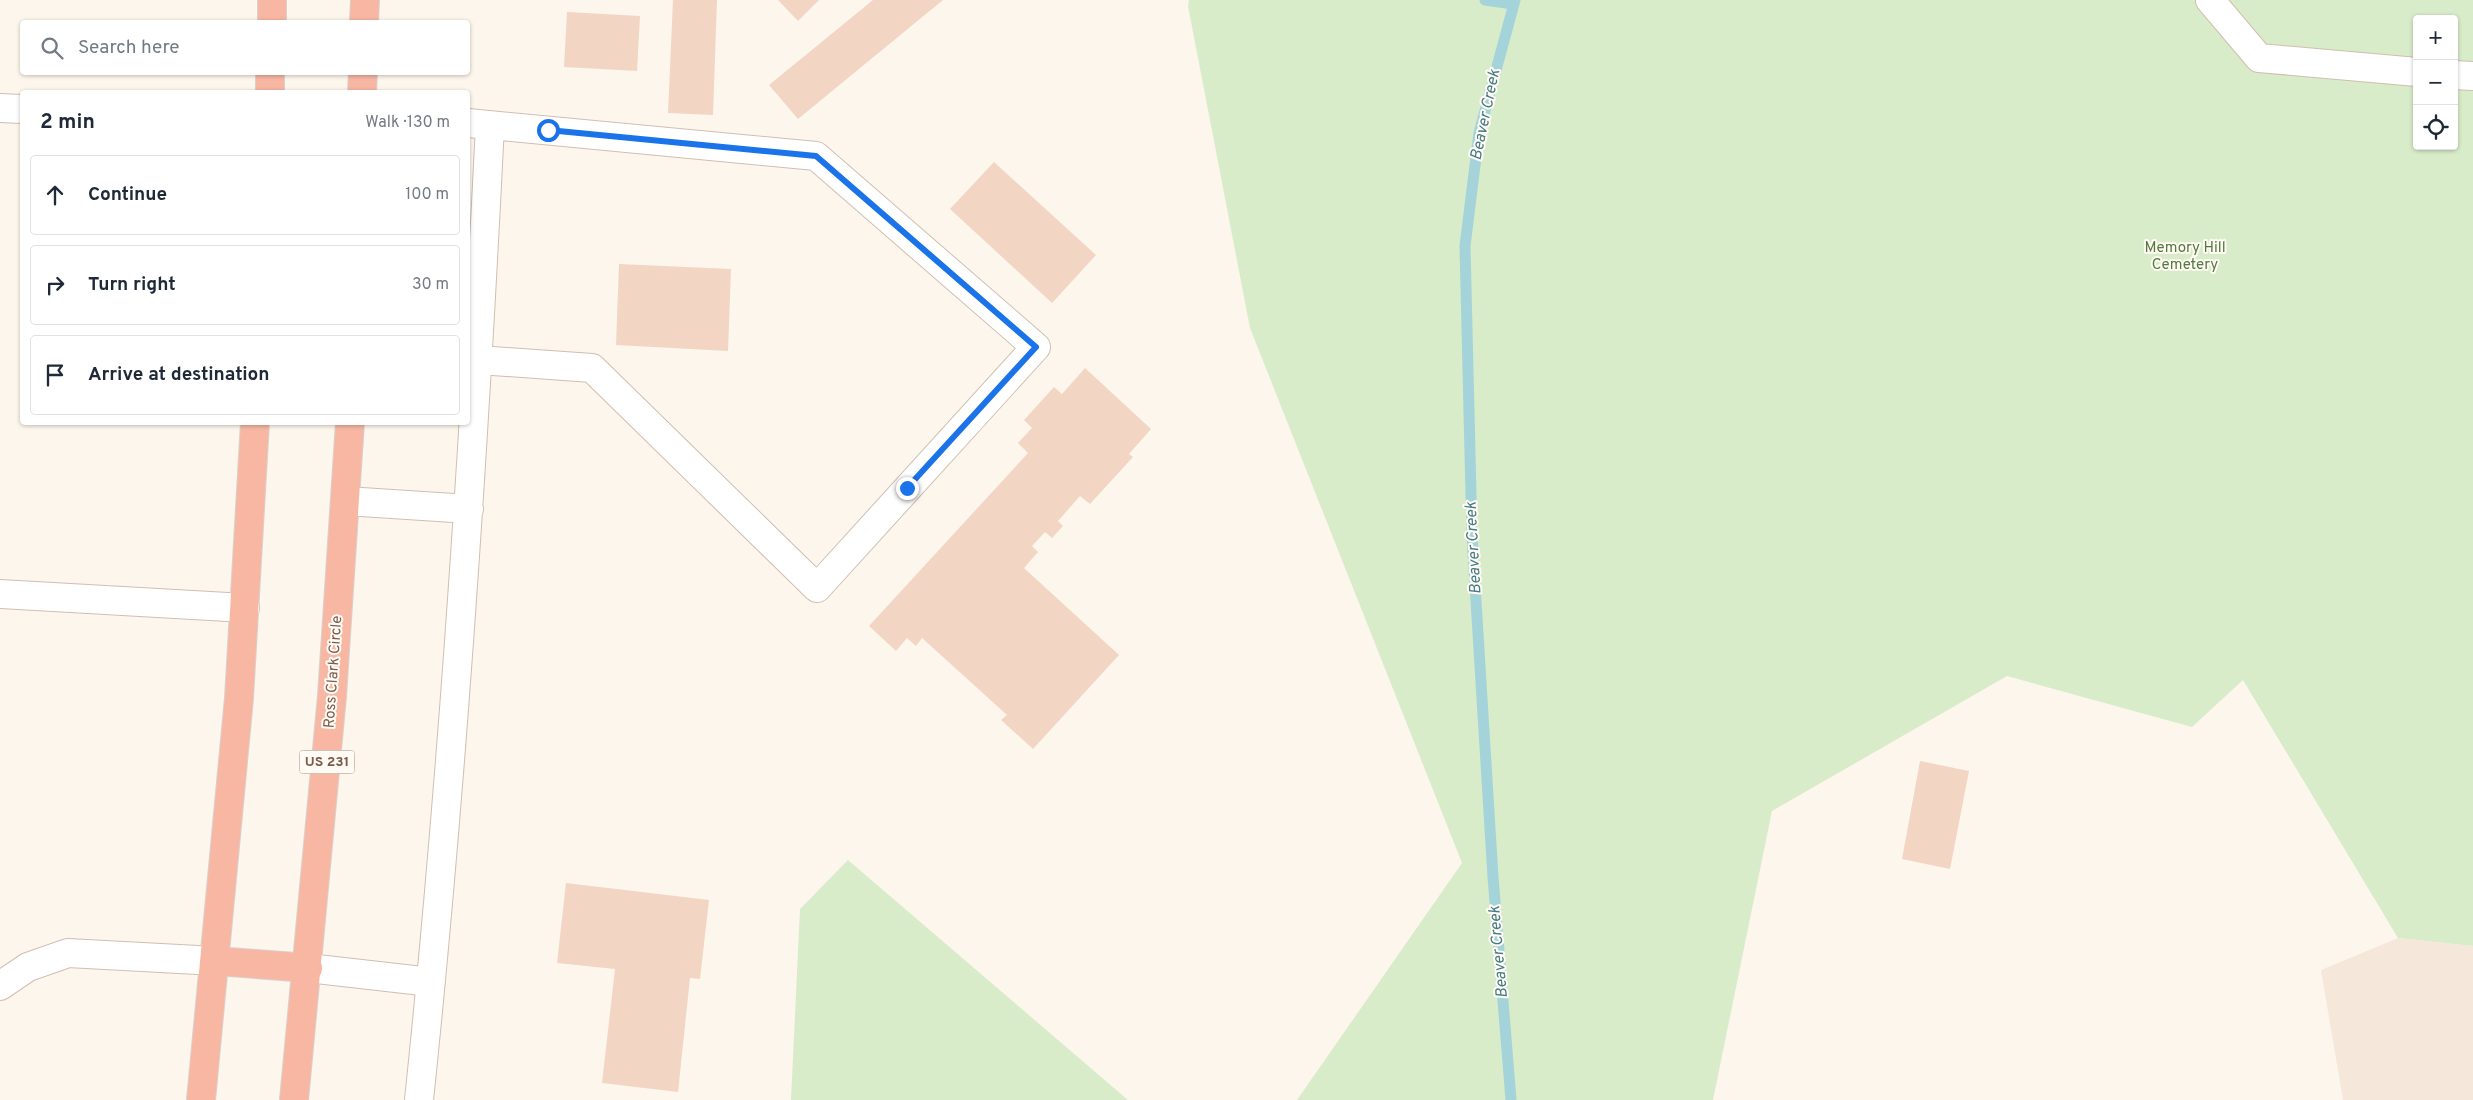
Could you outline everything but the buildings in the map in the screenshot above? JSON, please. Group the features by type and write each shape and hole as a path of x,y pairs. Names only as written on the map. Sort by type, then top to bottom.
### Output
{"highway":[{"path":"272,0 272,20"},
{"path":"364,20 365,0"},
{"path":"270,75 270,90"},
{"path":"362,90 363,75"},
{"path":"201,1100 216,960 239,698 255,425"},
{"name":"Ross Clark Circle","path":"294,1100 332,705 350,425"},
{"path":"216,960 308,968"}],"lane":[{"path":"2210,0 2258,58 2413,72"},
{"path":"2458,75 2473,76"},
{"path":"0,108 20,109"},
{"path":"419,1100 432,982 479,360 479,124 816,156 1036,347 817,588 592,368 479,360"},
{"path":"346,501 469,509"},
{"path":"0,594 244,608"},
{"path":"0,986 28,967 68,953 216,960"},
{"path":"308,968 432,982"}],"shaded area":[{"path":"2398,938 2473,946 2473,1100 2343,1100 2321,970"}],"green space":[{"name":"Memory Hill Cemetery","path":"1189,0 2473,0 2473,946 2398,938 2243,680 2192,727 2007,676 1772,811 1713,1100 1297,1100 1462,863 1250,328 1188,6"},
{"path":"848,860 1128,1100 791,1100 800,909"}],"waterway":[{"path":"1485,0 1513,4"},
{"name":"Beaver Creek","path":"1511,1100 1493,877 1472,536 1465,246 1479,133 1515,0"}],"route":[{"path":"548,130 816,156 1036,347 907,488"}]}
